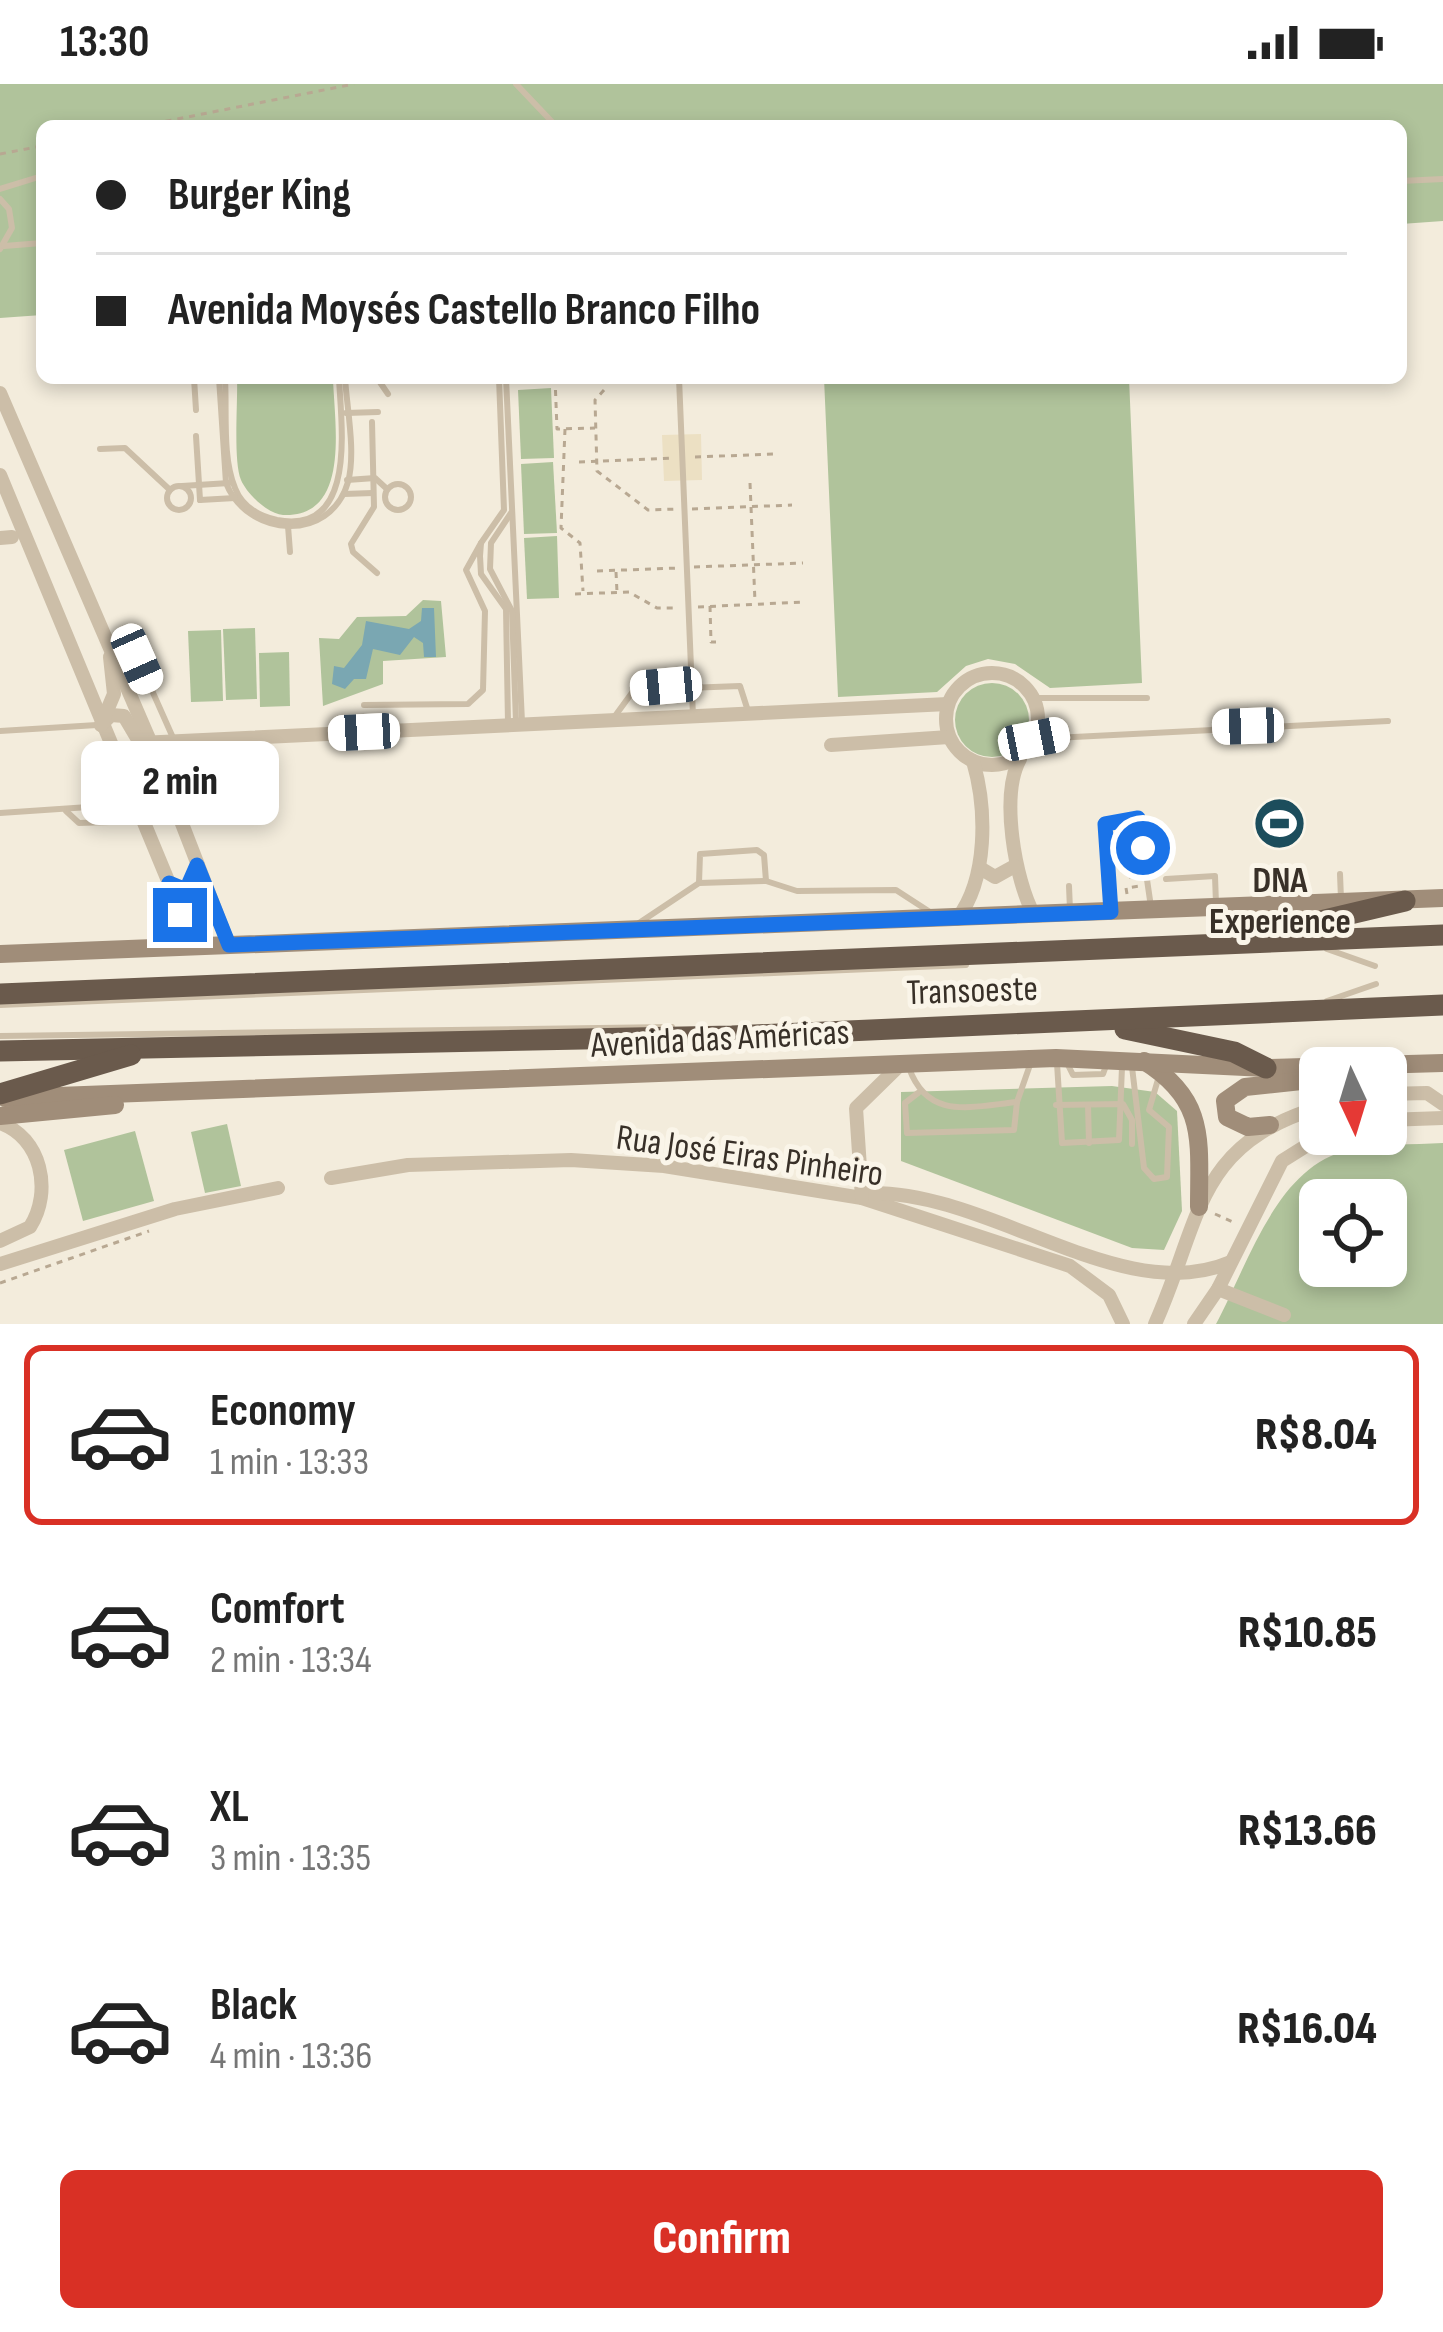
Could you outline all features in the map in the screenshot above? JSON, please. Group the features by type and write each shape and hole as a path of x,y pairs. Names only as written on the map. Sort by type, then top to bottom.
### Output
{"highway":[{"path":"1257,944 1274,932 1405,901"},
{"name":"Avenida das Américas","path":"0,994 1443,940"},
{"name":"Avenida das Américas","path":"0,1051 709,1037 1443,1005"},
{"path":"1053,1024 1141,1031 1234,1052 1266,1068"},
{"path":"0,1096 114,1058 200,1044"}],"main road":[{"path":"0,954 1443,898"},
{"name":"Avenida das Américas","path":"0,1096 179,1094 1032,1058 1299,1068"},
{"path":"1125,1058 1161,1072 1185,1094 1195,1120 1199,1207"},
{"name":"Avenida das Américas","path":"1407,1065 1443,1064"},
{"path":"1270,1126 1238,1125 1227,1117 1225,1101 1245,1087 1299,1081"},
{"path":"0,1119 179,1094"}],"street":[{"path":"0,392 151,741 229,945"},
{"path":"0,475 20,521 14,538 169,883 182,921 175,946"},
{"path":"101,725 115,687 110,652"},
{"path":"949,919 971,901 980,868 978,779 973,761 950,737 948,704 966,680 995,672 1023,683 1034,698 1039,724 1012,773 1015,866 1034,915"},
{"path":"101,725 118,714 129,719 140,742 948,704"},
{"path":"831,745 950,737"},
{"path":"973,761 998,765 1022,754"},
{"path":"169,883 186,890 197,865"},
{"path":"980,868 995,878 1015,866"},
{"path":"905,1062 856,1108 863,1196 910,1192 988,1215 1141,1274 1175,1277 1231,1262"},
{"path":"1407,1092 1443,1088"},
{"path":"1407,1093 1427,1093 1441,1112 1407,1117"},
{"path":"1158,1323 1199,1207 1232,1150 1270,1126 1299,1115"},
{"path":"0,1119 34,1145 40,1204 30,1227 0,1241"},
{"path":"1194,1324 1218,1289 1282,1161 1299,1149"},
{"name":"Rua José Eiras Pinheiro","path":"331,1178 408,1165 571,1160 685,1169 863,1196 1070,1266 1109,1295 1124,1324"},
{"path":"0,1264 146,1218 278,1189"},
{"path":"1218,1289 1284,1315"}],"lane":[{"path":"517,84 550,120"},
{"path":"0,177 14,182"},
{"path":"0,189 36,177"},
{"path":"1407,182 1443,179"},
{"path":"0,199 12,218 2,248 36,244"},
{"path":"194,384 196,410"},
{"path":"222,384 229,483 236,498 255,512 288,525 321,509 339,494 345,480 342,384"},
{"path":"381,384 388,394"},
{"path":"502,384 512,511 515,725"},
{"path":"364,705 469,704 487,681 484,611 466,575 504,510 502,384"},
{"path":"679,384 694,718"},
{"path":"344,413 378,412"},
{"path":"372,422 375,478 370,517 351,544 352,552 377,573"},
{"path":"195,500 199,485 196,436"},
{"path":"100,449 125,448 170,490"},
{"path":"345,480 375,478"},
{"path":"339,494 386,492 403,484 411,494 410,503 394,509 386,492 375,478"},
{"path":"170,490 229,483"},
{"path":"181,487 195,500"},
{"path":"170,490 168,501 176,509 195,500 236,498"},
{"path":"512,511 491,543 490,554 493,582 512,611 515,725"},
{"path":"288,525 290,552"},
{"path":"481,543 481,574 506,611 515,725"},
{"path":"484,611 506,611"},
{"path":"110,652 137,659 174,740"},
{"path":"613,722 634,690 693,684 740,686 748,715"},
{"path":"1034,698 1147,698"},
{"path":"1034,739 1388,721"},
{"path":"0,731 101,725"},
{"path":"0,813 133,804"},
{"path":"66,811 79,823 140,821"},
{"path":"1111,912 1108,819 1142,823 1151,910"},
{"path":"699,883 700,854 757,850 764,855 766,881"},
{"path":"1340,874 1342,902"},
{"path":"1166,879 1214,877 1216,908"},
{"path":"1282,877 1283,904"},
{"path":"634,930 656,909 699,883 766,881 797,891 896,890 949,919"},
{"path":"1069,886 1070,914"},
{"name":"Transoeste","path":"0,1005 1327,949 1443,940"},
{"path":"1327,949 1376,967"},
{"path":"1323,1002 1376,984"},
{"name":"Transoeste","path":"0,1036 742,1026 1443,994"},
{"path":"918,1093 905,1103 908,1132 1014,1130 1017,1102 1032,1058"},
{"path":"1061,1058 1058,1141 1089,1143 1119,1140 1125,1058"},
{"path":"1125,1058 1144,1168 1154,1179 1167,1178 1171,1170 1169,1126 1149,1110 1161,1072"},
{"path":"905,1062 918,1093 938,1106 1017,1102"},
{"path":"1056,1105 1124,1104"},
{"path":"1124,1104 1132,1120 1132,1144"},
{"path":"1088,1105 1089,1143"}],"path":[{"path":"172,120 354,84"},
{"path":"0,154 36,147"},
{"path":"555,384 557,429 596,428"},
{"path":"604,390 595,400 597,471 648,510 792,505"},
{"path":"565,429 561,528 580,543 583,593"},
{"path":"750,483 755,604"},
{"path":"597,571 802,563"},
{"path":"616,571 617,592"},
{"path":"710,606 711,642 716,642"},
{"path":"1125,868 1127,896"},
{"path":"1126,877 1139,877 1140,887 1126,888"},
{"path":"1199,1207 1246,1227"},
{"path":"0,1283 150,1235 146,1218"}],"green space":[{"path":"0,84 1443,84 1443,221 1407,224 1407,120 36,120 36,315 0,318"},
{"path":"237,384 333,384 334,464 320,501 305,512 283,515 253,497 241,480"},
{"path":"824,384 1129,384 1142,683 1050,688 1015,664 988,659 966,666 937,692 838,697"},
{"path":"551,388 554,458 521,459 518,390"},
{"path":"553,462 557,533 524,534 521,464"},
{"path":"557,536 559,598 527,599 524,538"},
{"path":"423,600 441,601 446,657 383,661 383,684 323,706 319,638 339,639 357,617 406,616"},
{"path":"255,628 257,699 226,700 223,629"},
{"path":"221,630 223,701 191,702 188,631"},
{"path":"289,652 290,706 260,707 259,653"},
{"path":"992,683 1018,694 1029,720 1018,746 992,757 966,746 955,720 966,694"},
{"path":"1112,1086 1155,1092 1177,1111 1182,1211 1164,1250 1132,1248 901,1161 901,1092"},
{"path":"227,1124 241,1186 205,1193 191,1132"},
{"path":"135,1131 154,1201 83,1221 64,1150"},
{"path":"1443,1143 1443,1324 1216,1324 1267,1221 1299,1179 1299,1287 1407,1287 1407,1179 1299,1179 1336,1155 1407,1155 1407,1144"}],"shaded area":[{"path":"701,434 702,480 664,481 662,435"}],"water":[{"path":"422,608 434,608 436,657 424,657 423,643 414,637 400,655 373,649 366,679 354,679 345,689 332,684 334,666 344,668 362,645 366,621 409,629 421,621"}],"place":[{"name":"DNA Experience","path":"1280,824"}],"route":[{"path":"180,915 169,883 186,890 197,865 229,945 1111,912 1108,819 1138,818 1143,848"}]}
